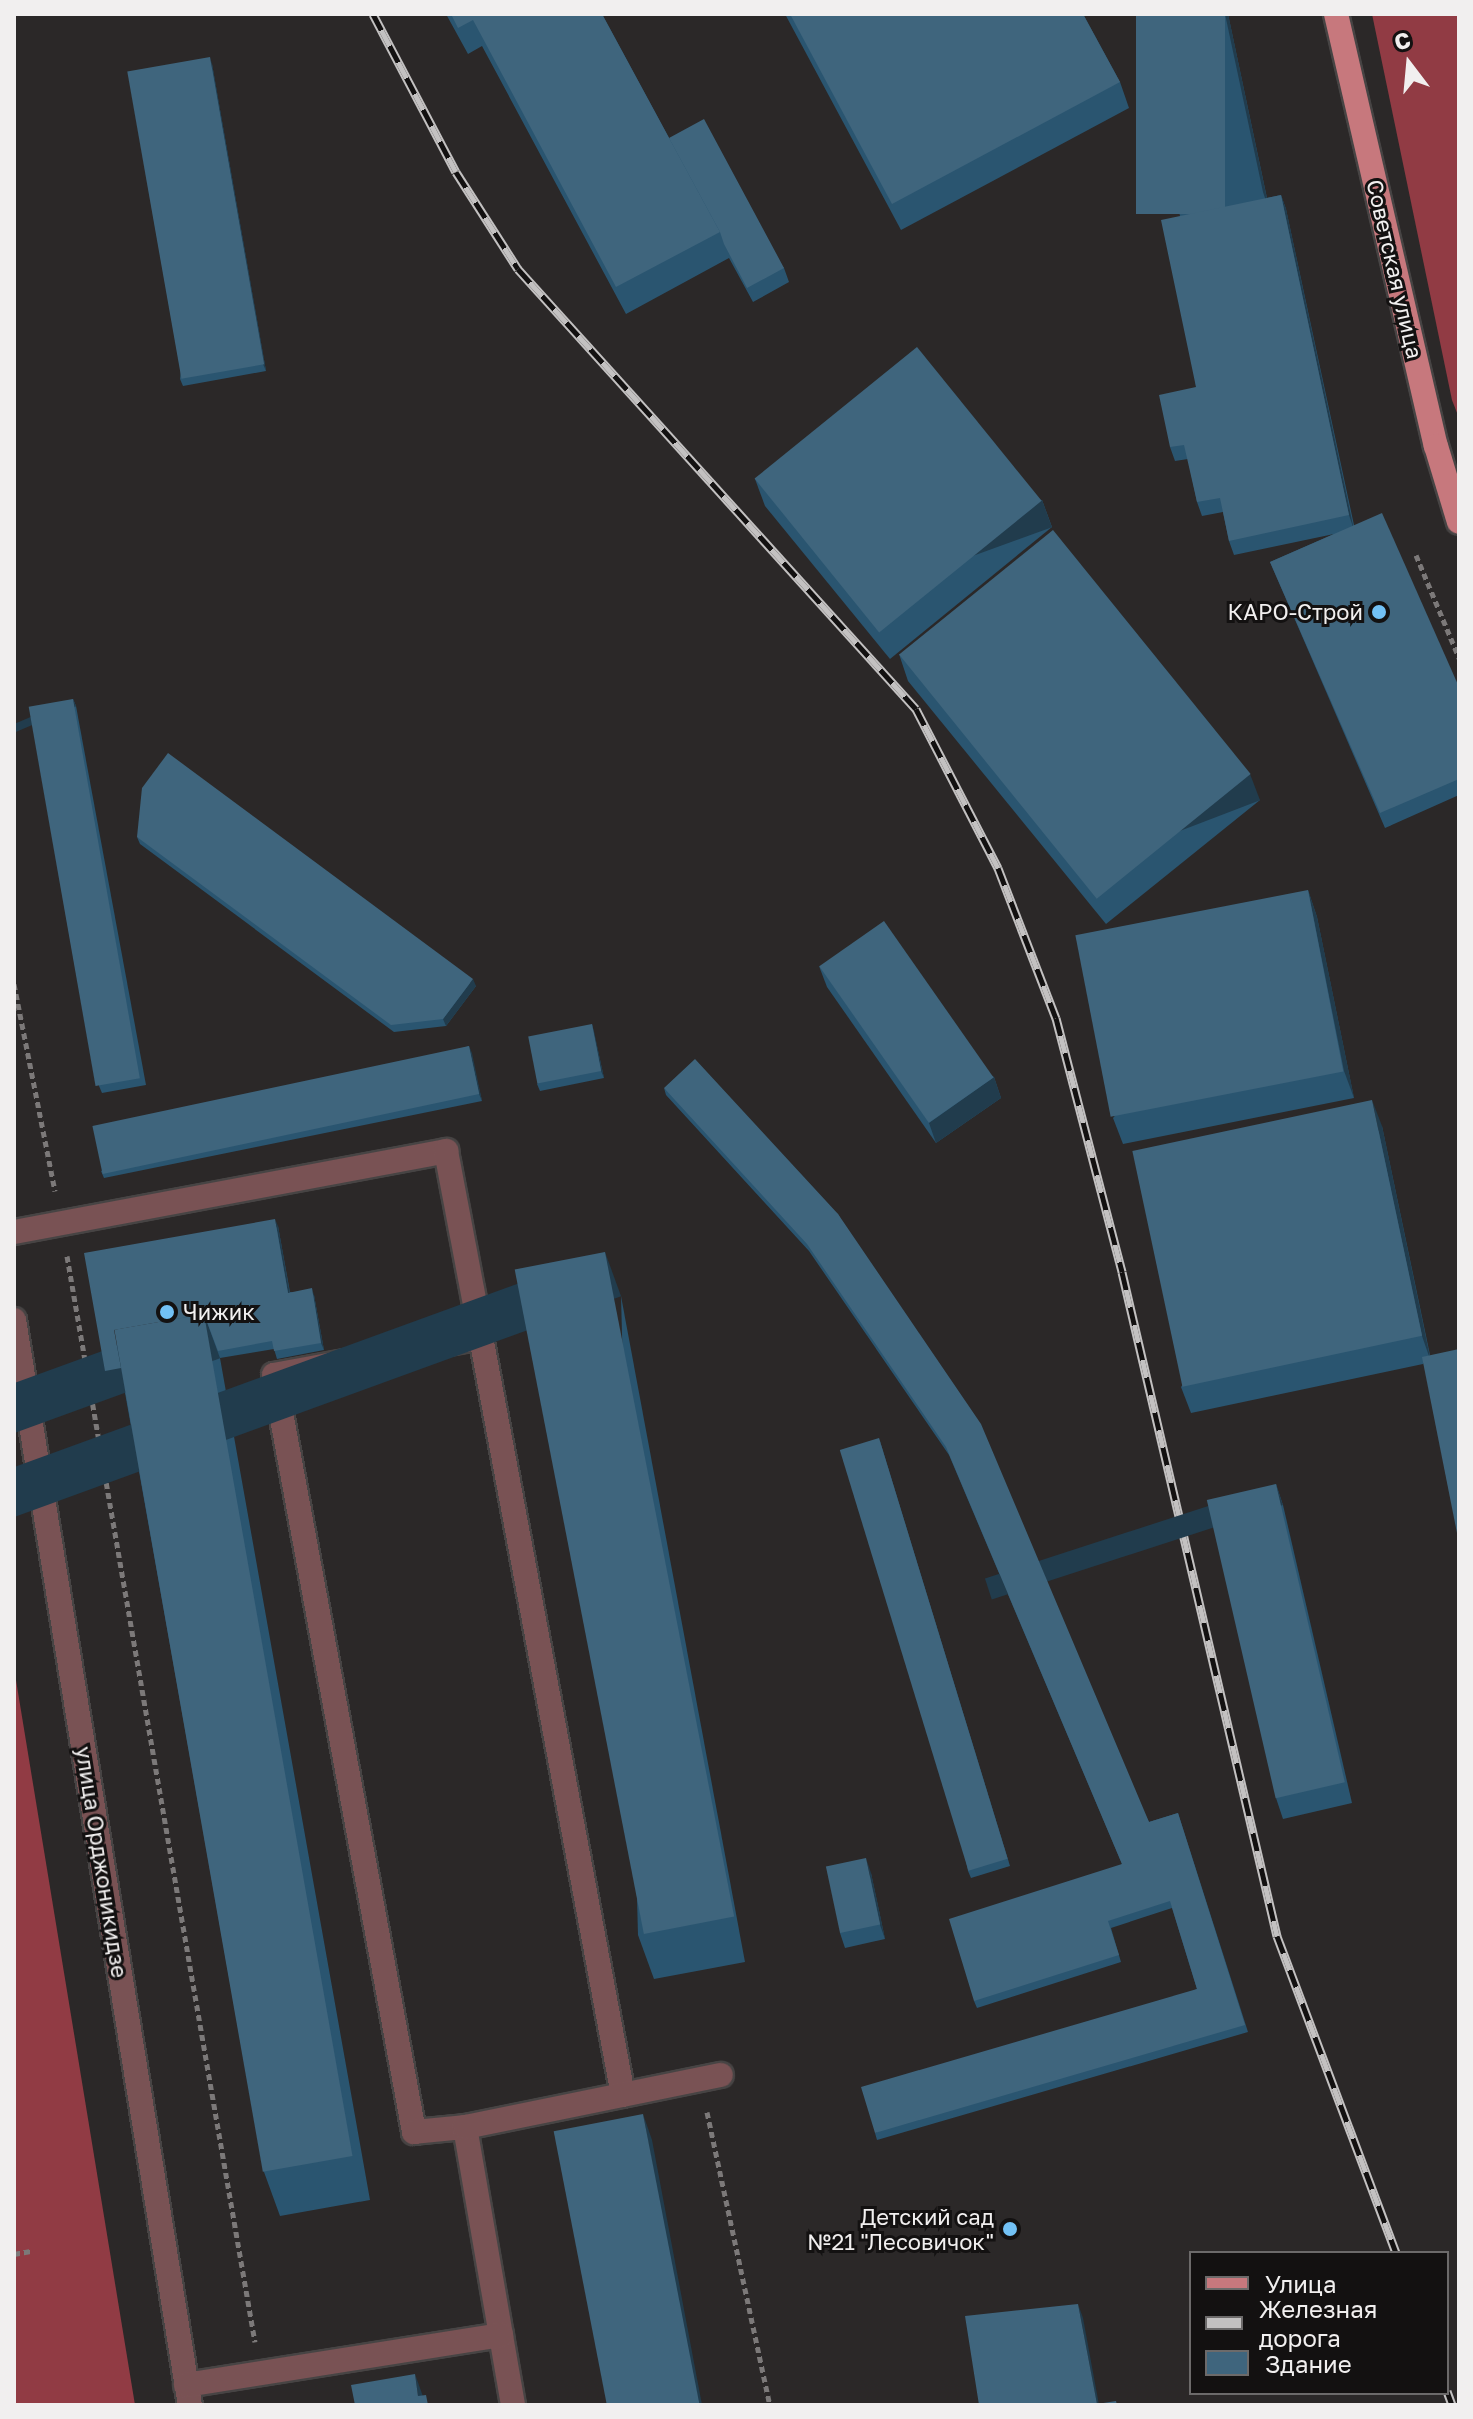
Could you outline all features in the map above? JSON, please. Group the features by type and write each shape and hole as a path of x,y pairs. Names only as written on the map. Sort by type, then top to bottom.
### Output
{"main road":[{"name":"Советская улица","path":"1336,14 1436,446 1459,522"}],"street":[{"path":"14,1232 446,1151 623,2095"},
{"name":"улица Орджоникидзе","path":"14,1320 188,2395"},
{"path":"481,1337 274,1375 414,2132 465,2127 711,2077"},
{"path":"465,2127 513,2405"},
{"path":"188,2395 260,2373 501,2335"}],"path":[{"path":"1416,555 1459,658"},
{"path":"14,984 61,1223 260,2373"},
{"path":"711,2077 770,2405"},
{"path":"14,2254 31,2251"}],"shaded area":[{"path":"1372,14 1459,14 1459,418 1452,400"},
{"path":"14,1668 135,2405 14,2405"}],"building":[{"path":"451,14 602,14 720,232 616,287 473,20 458,28"},
{"path":"790,14 1083,14 1120,82 892,204"},
{"path":"1136,14 1225,14 1225,214 1136,214"},
{"path":"210,57 264,364 181,379 127,72"},
{"path":"704,119 784,268 747,288 669,138"},
{"path":"1281,195 1349,515 1229,541 1220,498 1197,502 1184,445 1170,447 1159,395 1196,387 1161,220"},
{"path":"917,347 1042,501 879,632 755,479"},
{"path":"1382,513 1459,687 1459,779 1380,813 1270,562"},
{"path":"1053,530 1251,774 1097,899 899,655"},
{"path":"73,699 140,1078 96,1086 29,707"},
{"path":"168,753 473,979 443,1019 391,1025 137,837 142,788"},
{"path":"1308,890 1343,1072 1111,1117 1075,935"},
{"path":"884,921 994,1077 929,1123 819,966"},
{"path":"592,1024 601,1071 537,1084 528,1036"},
{"path":"469,1046 479,1094 103,1174 92,1126"},
{"path":"695,1059 838,1214 981,1424 1149,1822 1178,1813 1245,2025 875,2133 861,2087 1197,1989 1170,1901 1108,1921 1119,1955 974,2001 949,1919 1122,1864 946,1447 807,1244 664,1088"},
{"path":"1372,1100 1422,1336 1182,1387 1132,1151"},
{"path":"275,1219 288,1293 312,1288 321,1343 274,1351 272,1341 218,1351 204,1314 114,1330 121,1368 105,1371 84,1253"},
{"path":"605,1252 734,1917 644,1934 515,1270"},
{"path":"204,1314 352,2156 263,2172 114,1330"},
{"path":"1459,1349 1459,1543 1422,1357"},
{"path":"879,1438 1008,1859 968,1871 840,1450"},
{"path":"1276,1484 1345,1782 1276,1798 1207,1500"},
{"path":"866,1858 880,1925 840,1933 826,1867"},
{"path":"643,2114 699,2405 607,2405 554,2131"},
{"path":"1078,2304 1097,2404 1116,2401 1117,2405 979,2405 965,2316"},
{"path":"415,2374 418,2396 426,2395 428,2405 355,2405 351,2385"}],"railway":[{"path":"373,14 456,172 518,269 916,709 998,868 1056,1018 1122,1272 1277,1936 1395,2251"},
{"path":"1448,2395 1452,2405"}],"place":[{"name":"КАРО-Строй","path":"1379,612"},
{"name":"Чижик","path":"167,1312"},
{"name":"Детский сад №21 \"Лесовичок\"","path":"1010,2229"}]}
